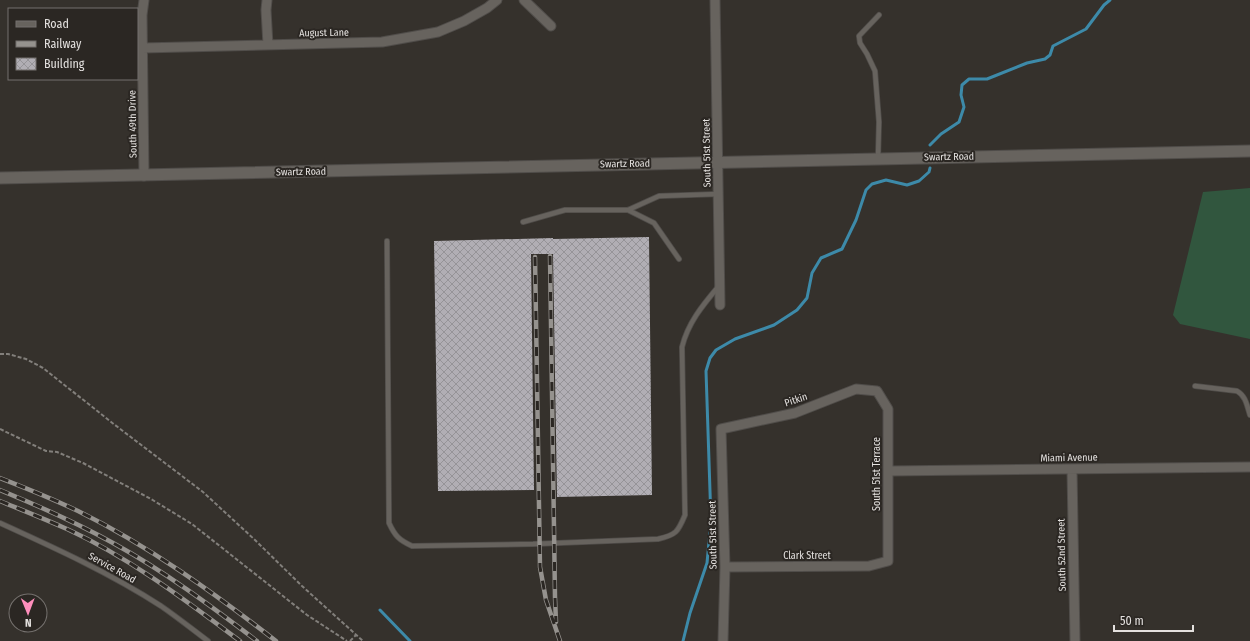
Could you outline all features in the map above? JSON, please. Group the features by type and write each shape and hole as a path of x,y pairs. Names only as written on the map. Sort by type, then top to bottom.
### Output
{"street":[{"name":"South 49th Drive","path":"144,0 142,14 144,176"},
{"path":"267,0 266,10 268,45"},
{"name":"August Lane","path":"142,48 382,42 438,32 464,21 487,8 497,0"},
{"path":"524,0 551,26"},
{"name":"South 51st Street","path":"715,0 720,305"},
{"name":"Swartz Road","path":"0,178 144,176 1250,150"},
{"name":"Pitkin","path":"721,429 795,413 856,389 877,391"},
{"name":"South 51st Terrace","path":"877,391 888,409 888,561"},
{"name":"South 51st Street","path":"721,429 725,567 723,641"},
{"name":"Miami Avenue","path":"888,471 1250,467"},
{"name":"South 52nd Street","path":"1072,469 1075,641"},
{"name":"Clark Street","path":"725,567 869,566 888,561"}],"lane":[{"path":"878,158 879,122 875,71 860,43 859,36 879,15"},
{"path":"523,222 565,210 628,210 659,196 719,194"},
{"path":"628,210 654,223 679,259"},
{"path":"387,241 389,523 395,534 402,542 412,546 533,544 658,539 670,536 679,529 685,515 682,347 690,324 701,307 720,284"},
{"path":"1195,386 1237,391 1245,400 1250,415"},
{"name":"Service Road","path":"0,524 58,549 118,580 161,606 208,641"}],"path":[{"path":"0,354 8,354 26,358 43,368 204,492 302,586 363,641"},
{"path":"0,429 46,451 57,452 83,463 151,499 192,524 307,614 347,641"},
{"path":"350,641 356,635"}],"green space":[{"path":"1250,188 1250,339 1180,324 1173,315 1203,192"}],"building":[{"path":"649,237 652,495 557,497 553,254 531,254 534,490 438,491 434,241"}],"waterway":[{"path":"930,145 941,134 959,122 964,107 961,95 962,85 969,79 987,79 1027,63 1045,59 1050,55 1053,46 1086,29 1104,5 1110,0"},
{"path":"683,641 690,613 707,563 711,521 706,371 710,358 716,350 735,339 774,325 797,310 807,298 812,273 821,258 842,249 856,220 866,190 872,184 886,180 907,185 919,181 929,172 930,168"},
{"path":"380,610 410,641"}],"railway":[{"path":"550,256 556,622"},
{"path":"535,257 540,567 546,600 560,641"},
{"path":"0,478 78,511 130,539 205,588 276,641"},
{"path":"0,490 72,522 151,565 187,589 257,641"},
{"path":"0,501 67,529 113,553 156,580 240,641"}]}
